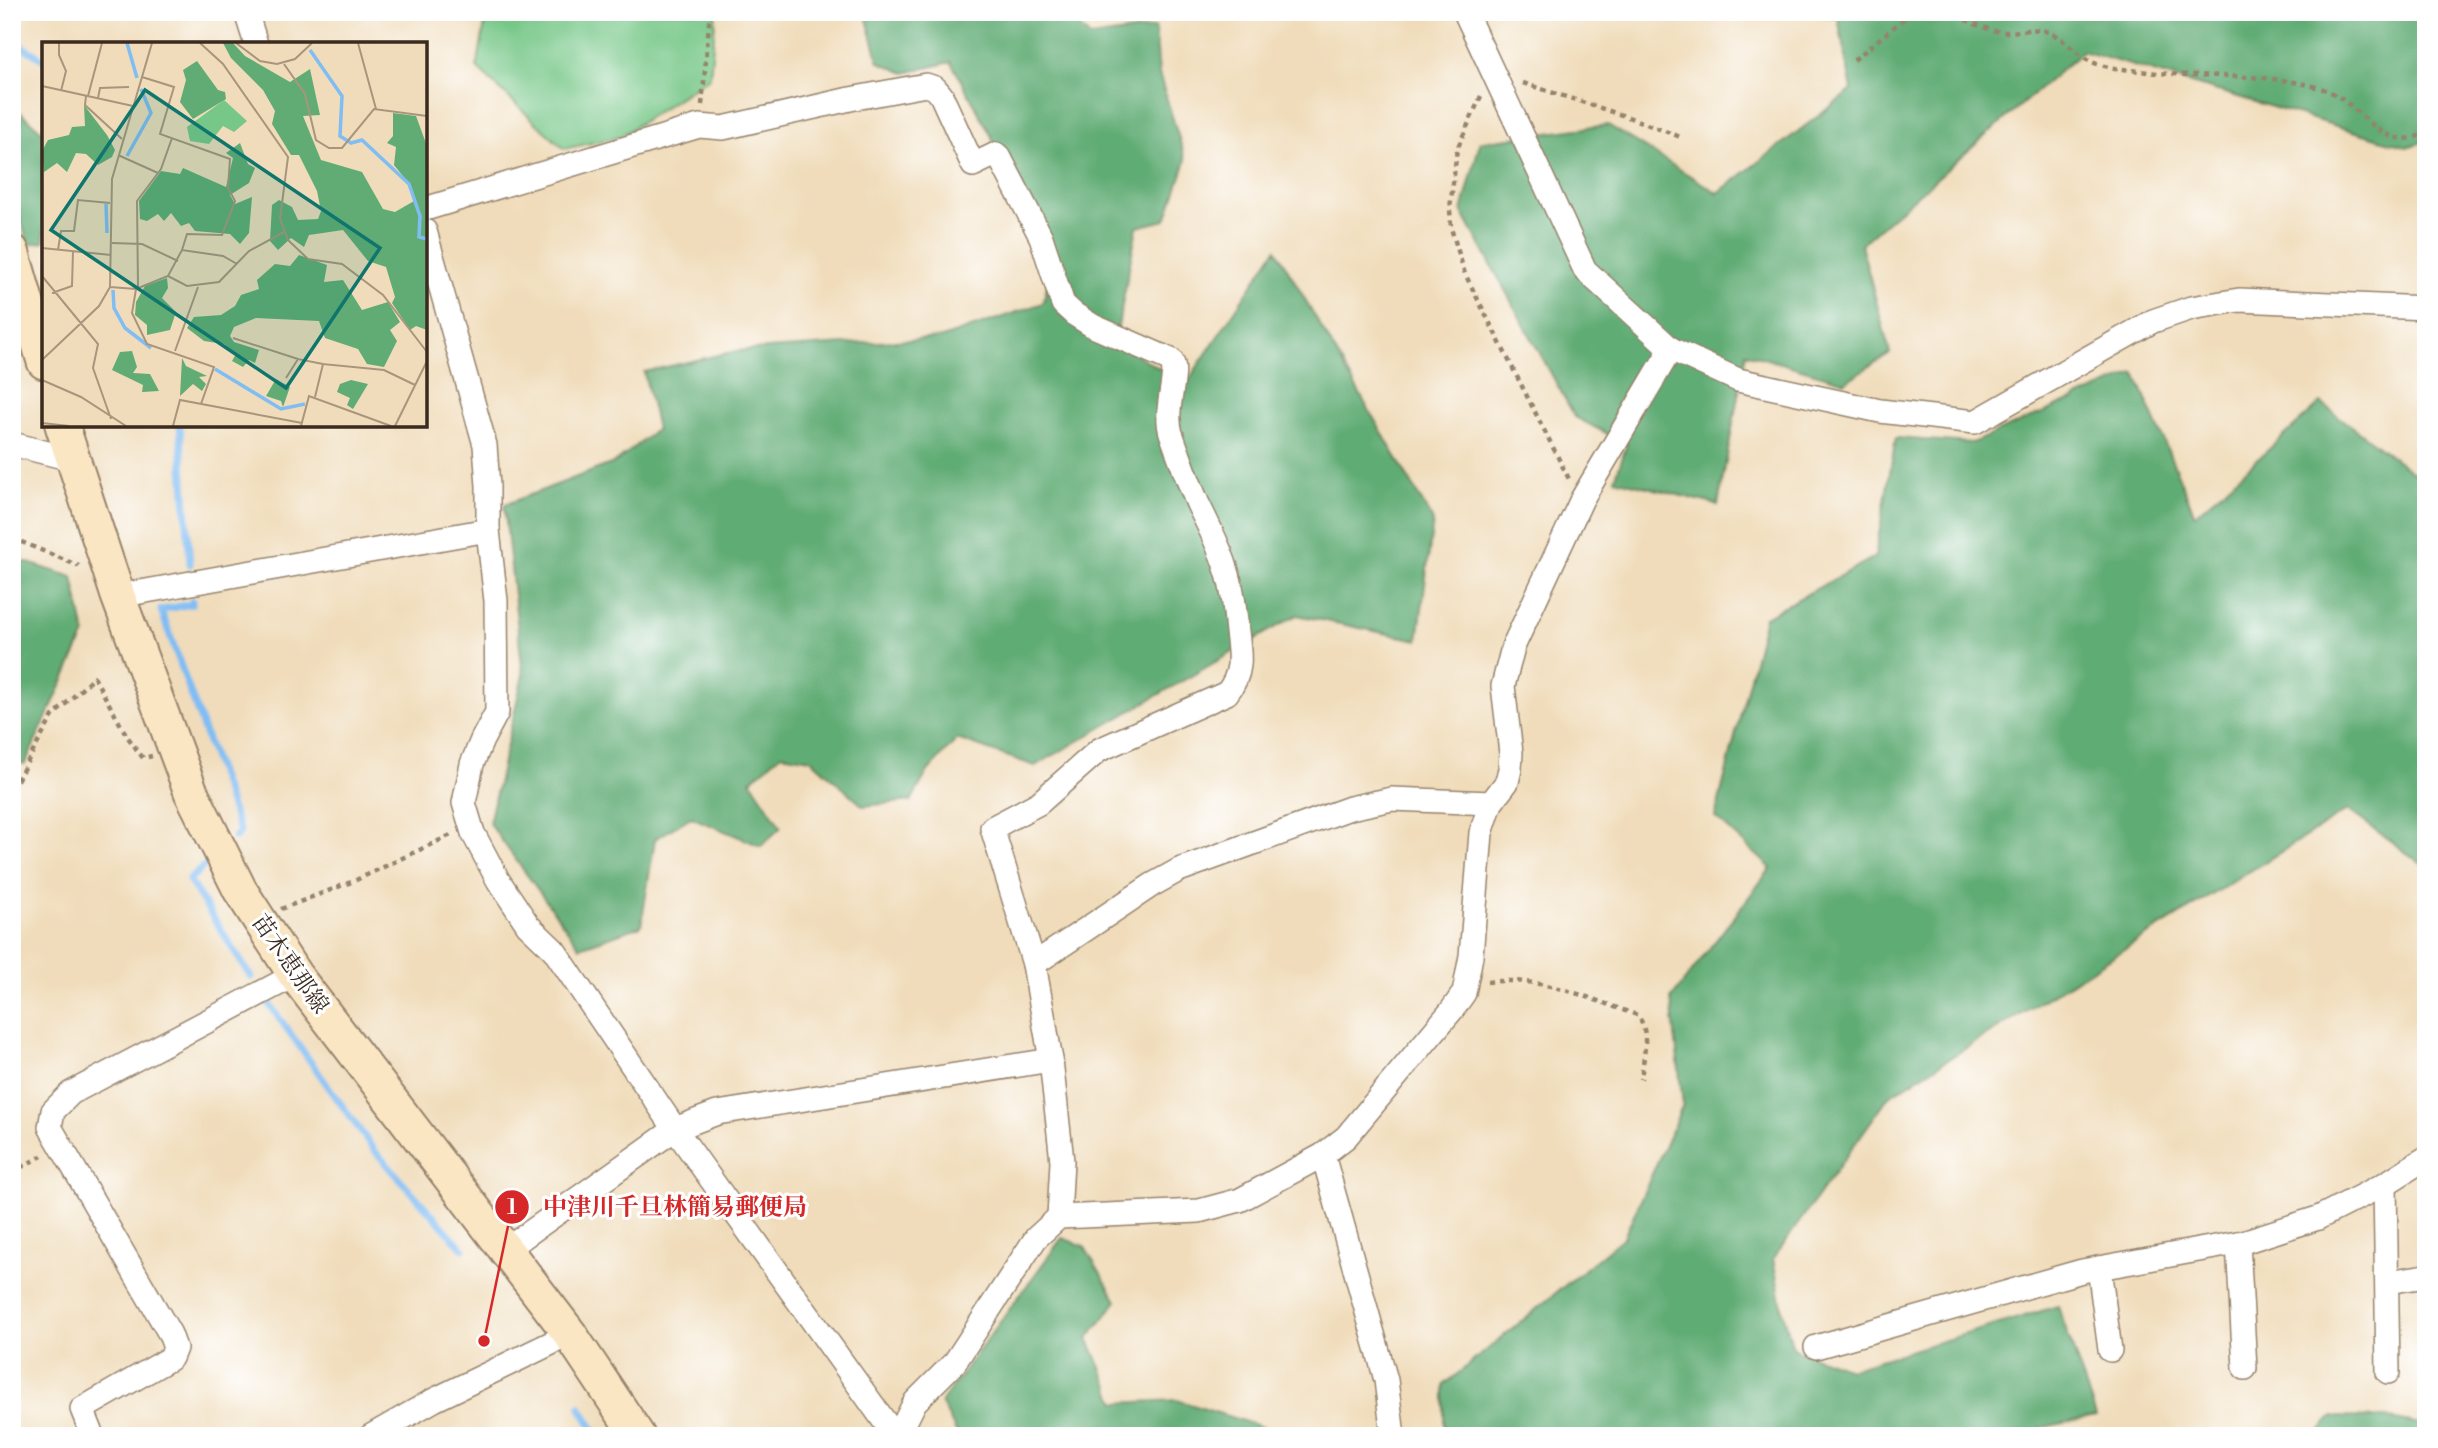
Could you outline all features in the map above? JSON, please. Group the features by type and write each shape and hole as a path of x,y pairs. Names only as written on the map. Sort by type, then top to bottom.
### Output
{"main road":[{"path":"12,251 42,355"},
{"name":"苗木恵那線","path":"63,427 118,596 175,749 197,804 240,890 295,975 570,1335 638,1436"}],"street":[{"path":"246,12 255,42"},
{"path":"1465,12 1585,270 1671,349 1738,380 1880,411 1975,422 2153,321 2190,308 2239,300 2426,308"},
{"path":"427,208 699,126 723,128 926,85 935,88 941,95 973,165 996,154 1000,158 1041,236 1063,304 1093,326 1171,360 1176,372 1167,416 1198,503 1227,570 1241,664 1239,674 1227,693 1099,750 1040,803 992,828 1034,964 1051,1060 1062,1161 1059,1217"},
{"path":"427,238 485,445 488,530 496,601 497,712 472,764 464,803 471,827 498,880 528,925 554,950 675,1129 897,1436 915,1402 955,1362 1036,1238 1059,1217 1199,1211 1240,1200 1323,1154 1346,1138 1452,1010 1464,993 1471,956 1481,833 1492,803 1507,782 1510,769 1511,753 1503,686 1506,667 1582,499 1671,349"},
{"path":"12,444 71,459"},
{"path":"118,596 488,530"},
{"path":"1034,964 1152,885 1180,870 1350,808 1392,799 1492,803"},
{"path":"93,1436 82,1409 170,1358 175,1348 170,1334 50,1128 52,1111 71,1093 295,975"},
{"path":"504,1251 675,1129 717,1113 1051,1060"},
{"path":"1323,1154 1386,1380 1393,1436"},
{"path":"1816,1347 2099,1268 2238,1243 2318,1218 2385,1184 2426,1158"},
{"path":"2385,1184 2388,1372"},
{"path":"2238,1243 2245,1368"},
{"path":"2099,1268 2110,1350"},
{"path":"2387,1282 2426,1276"},
{"path":"371,1436 433,1400 570,1335"}],"path":[{"path":"699,126 710,12"},
{"path":"1854,60 1912,12"},
{"path":"1947,12 2003,32 2042,29 2061,37 2071,48 2092,62 2180,76 2276,79 2327,90 2350,104 2376,129 2392,137 2405,139 2426,132"},
{"path":"1582,499 1465,274 1451,228 1450,209 1457,149 1492,73 1628,117 1683,138"},
{"path":"12,538 83,567 106,560"},
{"path":"12,789 53,716 94,677 127,736 143,758 175,749"},
{"path":"260,922 276,911 354,881 442,838 471,827"},
{"path":"1466,985 1511,979 1541,982 1637,1015 1643,1022 1644,1033 1641,1079"},
{"path":"12,1172 61,1146"}],"green space":[{"path":"487,12 716,12 710,77 619,137 564,149 477,68"},
{"path":"865,12 1064,12 1090,37 1155,28 1159,74 1186,161 1166,220 1137,227 1115,342 1186,384 1276,249 1433,521 1418,640 1297,615 1035,766 957,739 928,771 911,801 863,806 811,759 781,754 751,781 781,827 761,846 691,817 655,839 641,926 580,947 489,823 523,675 504,505 616,462 657,429 644,372 736,351 942,338 1043,303 1048,282 991,135 951,62 905,73 879,62"},
{"path":"1793,12 2426,12 2426,141 2407,147 2083,51 1861,244 1890,353 1845,382 1746,353 1718,505 1615,479 1627,444 1575,417 1462,212 1480,142 1608,125 1718,193 1852,90 1838,18"},
{"path":"12,105 42,131 42,242 28,244 12,187"},
{"path":"2135,373 2195,515 2321,403 2411,471 2426,475 2426,867 2348,810 1889,1096 1773,1259 1793,1349 1850,1369 2058,1306 2096,1416 2040,1428 2039,1436 1819,1436 1783,1433 1777,1436 1444,1436 1444,1385 1624,1237 1683,1105 1671,999 1771,868 1715,817 1765,617 1875,557 1896,438 1972,443"},
{"path":"12,558 73,577 85,634 25,764 12,762"},
{"path":"1062,1238 1084,1246 1117,1301 1088,1338 1116,1403 1177,1400 1290,1436 958,1436 941,1402"},
{"path":"2333,1417 2386,1418 2426,1426 2426,1436 2323,1436 2320,1431"}],"waterway":[{"path":"12,40 42,59"},
{"path":"180,427 190,564"},
{"path":"192,601 192,604 161,610 240,832 235,837"},
{"path":"205,865 189,880 251,977"},
{"path":"267,1001 374,1150 463,1249"},
{"path":"580,1407 598,1436"}],"place":[{"name":"中津川千旦林簡易郵便局","path":"484,1341"}]}
